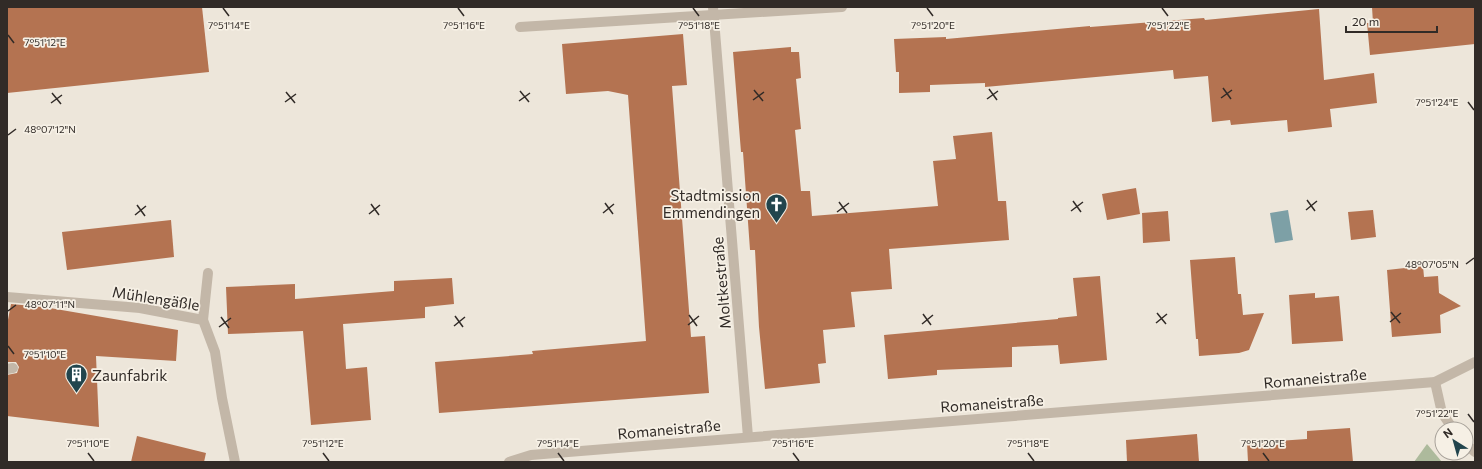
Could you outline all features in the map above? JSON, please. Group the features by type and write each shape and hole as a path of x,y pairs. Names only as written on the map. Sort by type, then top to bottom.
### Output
{"street":[{"path":"520,27 713,12 842,7"},
{"name":"Moltkestraße","path":"713,12 748,437"},
{"path":"203,320 208,273"},
{"name":"Mühlengäßle","path":"7,297 140,308 203,320 215,352 222,398 235,462"},
{"name":"Romaneistraße","path":"508,462 531,455 1435,382 1475,362"},
{"path":"1435,382 1442,413 1448,421"}],"green space":[{"path":"1427,444 1434,452 1434,461 1442,462 1414,462"}],"water":[{"path":"1288,210 1293,240 1275,243 1270,213"}],"building":[{"path":"7,7 202,7 209,72 7,93"},
{"path":"1372,7 1475,7 1475,44 1370,55 1367,23 1373,23"},
{"path":"1319,9 1324,80 1374,73 1377,103 1330,109 1332,127 1288,132 1287,120 1231,125 1230,120 1212,122 1208,76 1174,79 1173,70 985,87 985,83 930,85 930,92 899,93 899,72 896,72 894,39 946,37 946,39 1090,26 1204,18 1205,20"},
{"path":"683,34 687,85 672,86 691,337 705,336 709,393 439,413 435,362 533,354 532,351 646,341 628,95 608,91 566,94 562,44"},
{"path":"791,47 791,52 799,52 801,78 796,79 801,129 795,130 801,191 810,191 812,216 938,206 933,161 956,159 953,136 992,132 998,201 1006,201 1009,240 889,249 892,289 851,292 855,327 823,330 826,363 818,364 820,383 765,389 759,327 755,250 750,250 743,152 741,152 733,52"},
{"path":"1136,188 1140,214 1107,220 1102,194"},
{"path":"1373,210 1376,237 1351,240 1348,212"},
{"path":"1168,211 1170,241 1143,243 1142,213"},
{"path":"171,220 174,257 67,270 62,232"},
{"path":"1235,257 1238,294 1241,294 1243,315 1264,313 1249,350 1239,353 1199,356 1198,339 1196,339 1190,260"},
{"path":"1423,266 1424,277 1438,276 1439,293 1461,306 1440,315 1441,333 1392,337 1387,270"},
{"path":"1100,276 1107,360 1060,364 1058,345 1012,347 1012,367 937,370 937,375 888,379 884,335 1077,316 1073,278"},
{"path":"452,278 454,304 425,307 425,318 343,324 346,369 367,367 371,420 311,425 303,331 228,334 226,287 295,284 295,299 394,291 394,281"},
{"path":"1315,293 1315,298 1339,296 1343,341 1292,344 1289,295"},
{"path":"11,304 44,307 178,330 176,361 96,356 99,427 7,416 7,375 17,373 19,367 16,362 7,362 7,325"},
{"path":"1350,428 1353,462 1248,462 1247,443 1307,439 1307,431"},
{"path":"1197,434 1199,462 1127,462 1126,440"},
{"path":"137,436 206,453 204,462 131,462"}],"place":[{"name":"Stadtmission Emmendingen","path":"776,224"},
{"name":"Zaunfabrik","path":"77,394"}]}
